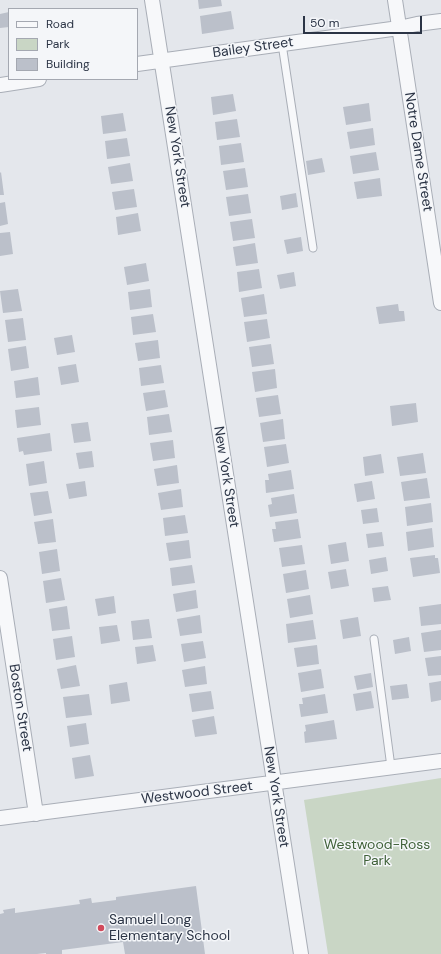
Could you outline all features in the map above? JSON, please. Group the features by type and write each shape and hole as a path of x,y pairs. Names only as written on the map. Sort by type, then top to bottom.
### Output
{"street":[{"name":"New York Street","path":"152,0 301,954"},
{"name":"Notre Dame Street","path":"396,0 441,303"},
{"name":"Bailey Street","path":"138,64 441,21"},
{"path":"0,85 32,80"},
{"name":"Boston Street","path":"0,578 36,814"},
{"name":"Westwood Street","path":"0,818 441,760"}],"lane":[{"path":"282,44 314,248"},
{"path":"374,639 391,767"}],"green space":[{"name":"Westwood-Ross Park","path":"441,778 441,954 328,954 304,800"}],"building":[{"path":"198,0 221,0 222,6 199,9"},
{"path":"231,11 234,29 202,34 200,16"},
{"path":"8,12 8,27 0,28 0,14"},
{"path":"233,94 236,111 213,115 211,97"},
{"path":"369,103 371,121 346,125 343,107"},
{"path":"123,113 126,131 103,134 101,116"},
{"path":"237,119 240,137 217,140 215,122"},
{"path":"373,128 375,145 350,149 347,132"},
{"path":"127,138 130,156 107,159 105,141"},
{"path":"241,143 244,162 221,165 219,146"},
{"path":"376,152 379,170 353,174 350,156"},
{"path":"322,158 325,172 308,175 306,161"},
{"path":"130,163 133,181 111,184 108,167"},
{"path":"245,168 248,187 226,190 223,171"},
{"path":"1,172 4,195 0,195"},
{"path":"380,178 382,196 357,199 354,182"},
{"path":"134,189 137,207 115,210 112,192"},
{"path":"296,193 298,207 282,210 280,196"},
{"path":"248,194 251,213 229,216 226,197"},
{"path":"5,202 8,224 0,226 0,203"},
{"path":"138,213 141,231 118,235 116,217"},
{"path":"252,219 255,238 233,241 230,222"},
{"path":"10,232 13,254 0,256 0,233"},
{"path":"301,237 303,251 287,254 284,240"},
{"path":"255,243 258,263 236,266 233,247"},
{"path":"146,263 149,281 127,285 124,267"},
{"path":"259,269 262,288 239,292 237,272"},
{"path":"294,272 296,286 280,289 277,275"},
{"path":"18,289 22,311 3,313 0,291"},
{"path":"150,289 152,307 130,310 128,292"},
{"path":"264,294 267,314 244,317 241,298"},
{"path":"398,304 399,311 404,311 405,321 379,324 376,307"},
{"path":"153,314 156,332 133,335 131,317"},
{"path":"23,318 26,340 8,342 5,320"},
{"path":"267,319 270,338 247,342 244,322"},
{"path":"72,335 75,352 57,355 54,338"},
{"path":"158,340 160,358 138,361 135,343"},
{"path":"271,344 274,364 252,367 249,347"},
{"path":"26,346 29,368 11,371 8,349"},
{"path":"76,364 79,382 61,385 58,367"},
{"path":"161,365 164,383 141,386 139,368"},
{"path":"275,369 277,388 255,392 252,372"},
{"path":"38,377 40,395 16,398 14,381"},
{"path":"165,390 168,407 146,411 143,393"},
{"path":"278,395 281,414 259,417 256,398"},
{"path":"416,403 418,422 392,426 390,406"},
{"path":"39,407 41,425 17,428 15,410"},
{"path":"169,414 172,432 149,435 147,417"},
{"path":"283,419 285,439 263,442 260,423"},
{"path":"88,422 91,441 74,443 71,424"},
{"path":"50,433 52,451 24,455 23,451 19,452 17,438"},
{"path":"173,440 175,458 153,461 150,443"},
{"path":"286,444 289,463 267,467 264,447"},
{"path":"92,451 94,467 79,469 76,453"},
{"path":"423,453 426,473 400,476 397,457"},
{"path":"381,454 384,473 365,476 363,457"},
{"path":"44,461 47,483 29,486 26,464"},
{"path":"177,465 179,483 157,486 154,469"},
{"path":"291,470 294,489 266,493 265,480 269,480 268,474"},
{"path":"427,478 430,498 404,501 401,482"},
{"path":"85,481 87,496 69,499 66,484"},
{"path":"372,481 375,499 357,502 354,484"},
{"path":"181,489 183,507 161,510 158,493"},
{"path":"48,491 52,513 34,516 30,493"},
{"path":"294,494 297,513 270,517 268,505 272,504 271,498"},
{"path":"431,503 433,522 407,526 405,507"},
{"path":"377,508 379,522 363,524 361,510"},
{"path":"185,515 188,533 165,536 163,518"},
{"path":"53,519 56,542 38,544 34,522"},
{"path":"298,519 301,538 274,542 272,529 276,529 275,522"},
{"path":"432,528 434,547 408,551 406,532"},
{"path":"382,532 384,546 368,548 366,534"},
{"path":"189,540 191,558 169,561 166,543"},
{"path":"346,542 349,561 331,564 328,545"},
{"path":"302,545 305,564 282,567 279,548"},
{"path":"57,549 60,571 42,574 39,552"},
{"path":"435,555 435,558 438,558 440,573 413,577 410,558"},
{"path":"386,557 388,571 371,574 369,560"},
{"path":"192,565 195,583 172,586 170,568"},
{"path":"346,569 349,586 331,589 328,572"},
{"path":"306,570 309,589 286,593 283,574"},
{"path":"61,578 65,600 46,603 43,581"},
{"path":"388,586 391,600 374,602 372,588"},
{"path":"196,590 198,608 176,612 173,594"},
{"path":"310,595 313,614 290,618 287,599"},
{"path":"114,596 116,613 98,616 95,599"},
{"path":"441,604 441,624 421,626 419,607"},
{"path":"67,606 70,629 52,631 49,609"},
{"path":"200,615 202,633 180,636 177,619"},
{"path":"358,617 361,636 343,639 340,620"},
{"path":"149,619 152,638 133,640 131,621"},
{"path":"313,620 316,639 288,643 286,624"},
{"path":"117,625 120,641 101,644 99,627"},
{"path":"441,630 441,650 424,652 421,633"},
{"path":"72,636 75,657 56,660 53,639"},
{"path":"409,637 411,651 395,654 393,640"},
{"path":"203,641 206,658 184,662 181,644"},
{"path":"153,645 156,661 137,664 135,647"},
{"path":"317,645 319,664 297,667 294,648"},
{"path":"441,656 441,675 428,676 425,658"},
{"path":"76,665 80,686 61,689 57,669"},
{"path":"205,666 207,684 185,687 182,670"},
{"path":"321,669 324,688 301,692 298,673"},
{"path":"371,673 373,687 357,690 354,676"},
{"path":"441,681 441,700 431,702 429,683"},
{"path":"127,682 130,701 111,704 109,685"},
{"path":"407,684 409,698 392,700 390,686"},
{"path":"211,691 214,709 192,712 189,694"},
{"path":"371,691 374,708 356,711 353,694"},
{"path":"89,694 92,715 66,718 63,697"},
{"path":"325,694 328,713 301,717 299,704 303,704 302,698"},
{"path":"214,716 217,734 195,737 192,720"},
{"path":"334,720 337,739 305,743 305,725"},
{"path":"86,723 89,744 70,747 67,726"},
{"path":"90,755 94,776 75,779 72,758"},
{"name":"Samuel Long Elementary School","path":"196,886 205,954 125,954 123,942 62,950 62,954 0,954 0,914 4,913 3,910 15,908 15,913 80,904 79,900 91,898 92,903 116,900 116,897"}],"place":[{"name":"Samuel Long Elementary School","path":"101,928"}]}
